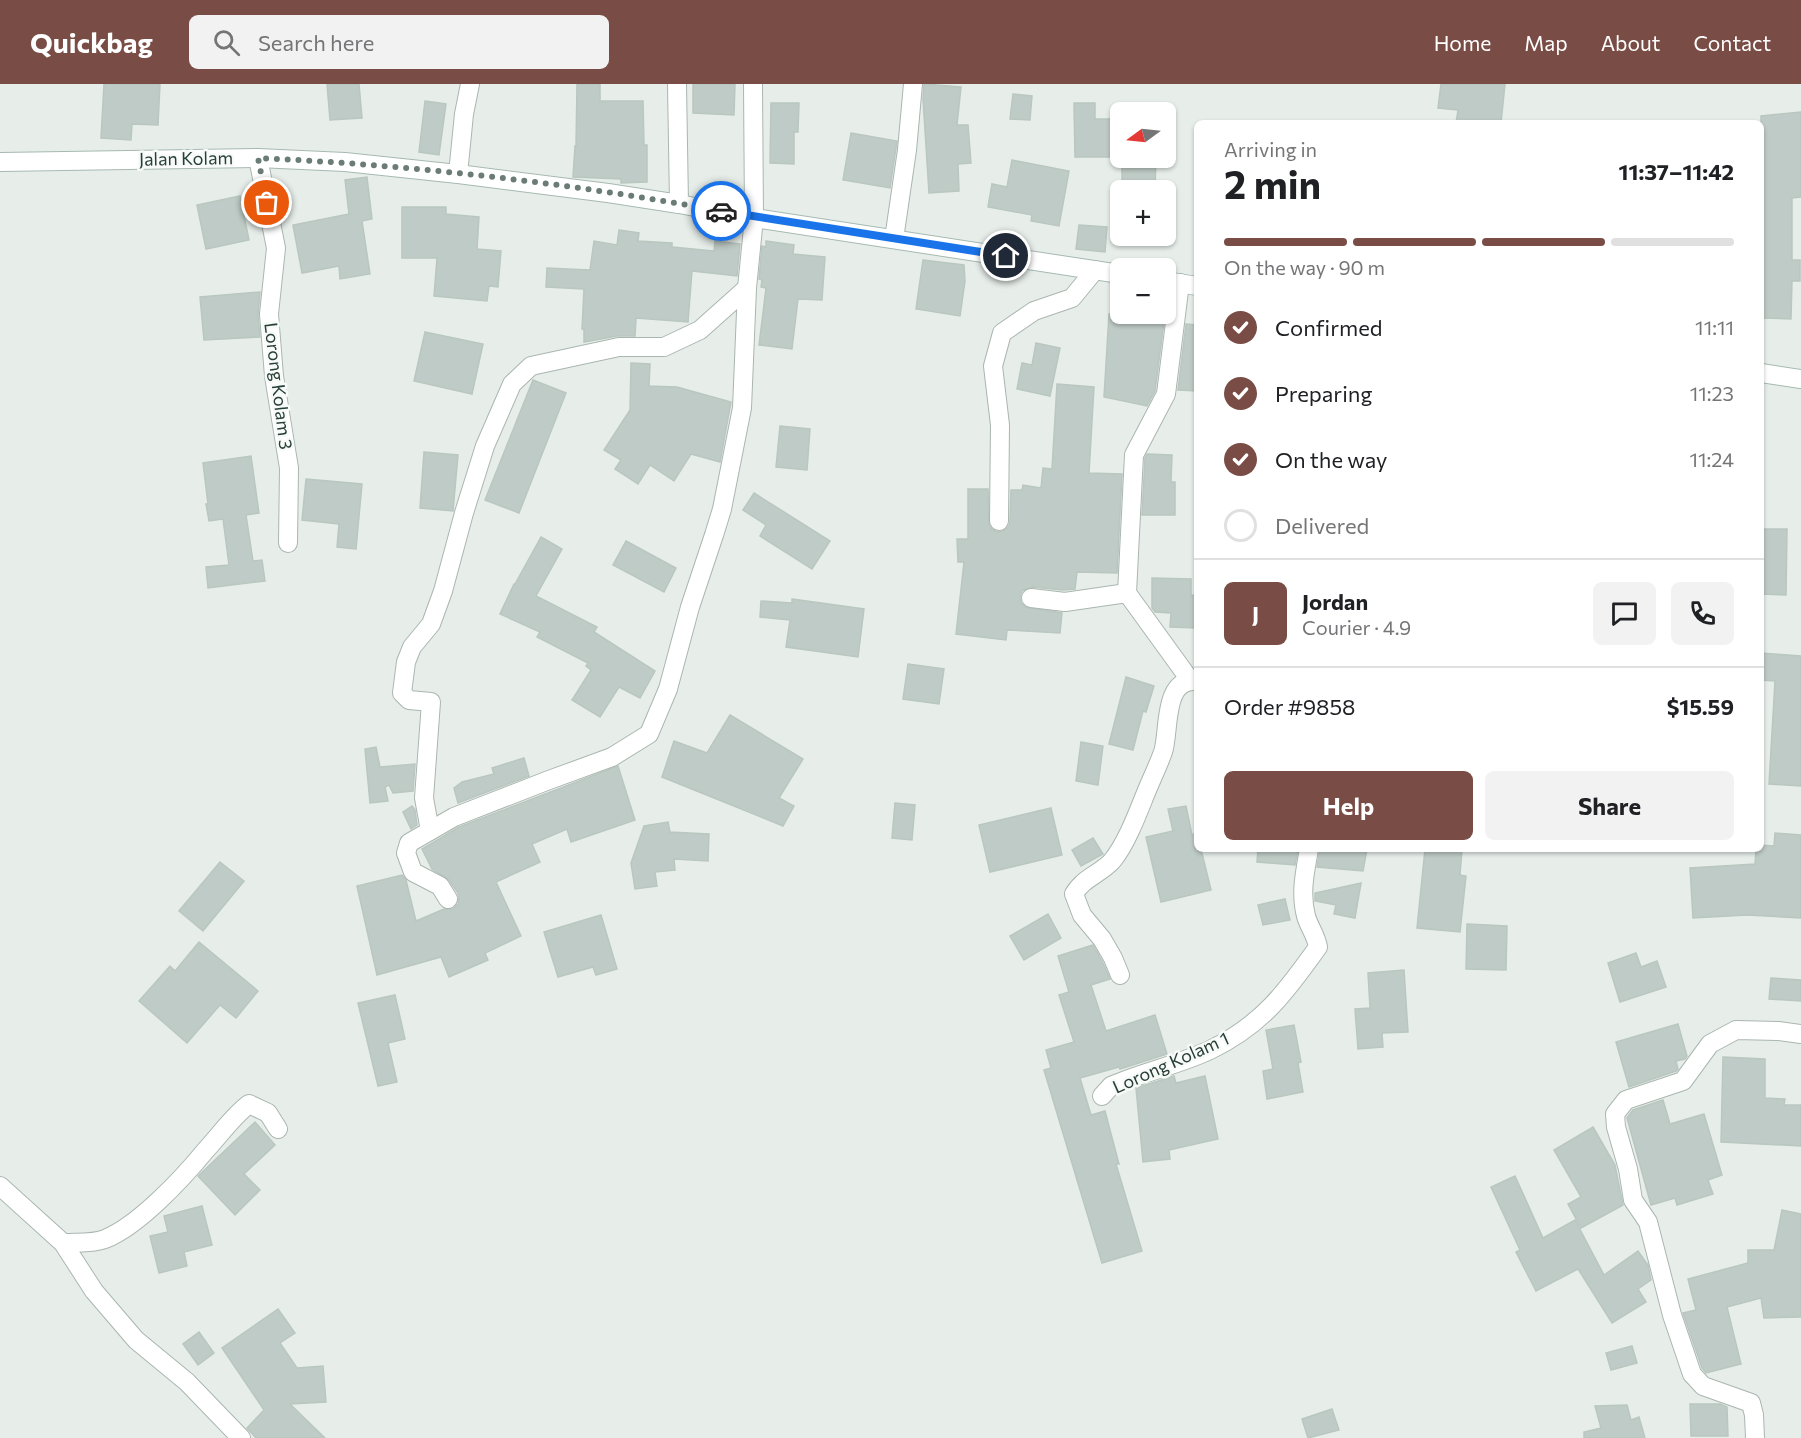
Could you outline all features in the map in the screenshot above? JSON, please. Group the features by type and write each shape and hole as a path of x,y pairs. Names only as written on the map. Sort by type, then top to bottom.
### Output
{"street":[{"path":"458,174 464,114 470,84"},
{"path":"677,84 679,204"},
{"path":"448,899 440,886 413,872 406,853 409,843 453,817 612,758 649,734 668,689 690,607 722,509 742,408 747,288 754,218 753,84"},
{"path":"894,239 907,150 913,84"},
{"name":"Jalan Kolam","path":"0,162 258,158 345,162 458,174 679,204 754,218 1110,272"},
{"name":"Lorong Kolam 3","path":"258,158 276,248 270,314 274,376 289,468 288,543"},
{"path":"999,521 1000,425 993,366 1002,333 1034,311 1072,298 1095,270"},
{"path":"1120,975 1102,939 1082,915 1074,894 1079,884 1112,861 1130,832 1164,749 1167,717 1175,690 1193,680 1127,593 1134,455 1166,394 1181,283"},
{"path":"430,831 424,798 431,702 409,700 402,693 406,662 412,647 431,624 443,591 485,446 512,384 531,366 619,347 664,347 700,330 747,288"},
{"path":"1764,373 1801,379"},
{"path":"1031,598 1065,602 1127,593"},
{"name":"Lorong Kolam 1","path":"1102,1096 1111,1086 1210,1050 1233,1037 1262,1017 1289,987 1318,947 1317,938 1306,918 1302,896 1309,852"},
{"path":"1755,1438 1751,1403 1703,1386 1692,1374 1672,1315 1648,1222 1633,1200 1628,1170 1616,1127 1616,1114 1626,1100 1683,1081 1710,1044 1736,1030 1801,1034"},
{"path":"63,1244 102,1240 128,1227 204,1154 238,1112 249,1104 268,1113 278,1128"},
{"path":"0,1186 63,1244 94,1290 135,1340 187,1382 241,1438"}],"building":[{"path":"104,84 160,84 158,125 132,124 131,140 101,138"},
{"path":"327,84 359,84 362,118 330,120"},
{"path":"577,84 600,84 600,101 643,101 644,145 647,145 647,182 621,183 621,179 573,177"},
{"path":"693,84 735,84 734,115 693,113"},
{"path":"924,84 961,87 957,125 968,125 971,163 958,164 959,191 929,193"},
{"path":"1441,84 1505,84 1501,120 1456,120 1458,110 1438,108"},
{"path":"1013,94 1032,96 1030,120 1010,119"},
{"path":"425,101 446,104 439,155 419,152"},
{"path":"771,103 799,103 798,132 794,132 794,164 770,163"},
{"path":"1074,103 1095,103 1095,119 1110,119 1110,157 1075,157"},
{"path":"1801,112 1801,197 1792,198 1792,260 1800,260 1800,281 1792,281 1791,319 1764,318 1764,120 1761,120 1761,116"},
{"path":"851,133 897,141 890,188 843,180"},
{"path":"1012,160 1069,171 1059,226 1031,221 1032,215 988,207 992,184 1007,187"},
{"path":"1122,168 1156,168 1155,180 1122,180"},
{"path":"367,177 372,219 362,221 370,274 340,279 339,266 302,273 293,225 349,214 345,180"},
{"path":"240,196 249,240 206,249 197,205"},
{"path":"402,207 446,207 446,214 479,217 477,249 501,251 498,287 489,286 487,301 434,296 437,258 402,258"},
{"path":"1079,225 1107,227 1105,252 1076,249"},
{"path":"619,230 639,233 638,241 672,243 672,247 714,251 715,241 740,244 737,276 692,271 688,322 636,318 635,336 617,336 584,342 584,329 582,329 584,289 546,287 547,268 590,270 594,241 617,245"},
{"path":"766,241 794,245 793,254 825,257 822,300 798,299 792,349 759,345 766,288 761,287 762,280 759,279 762,246 766,247"},
{"path":"923,260 964,265 965,281 960,316 916,309"},
{"path":"260,292 258,315 260,337 204,340 200,297"},
{"path":"1109,314 1110,324 1164,324 1155,391 1147,406 1104,397"},
{"path":"1186,324 1194,325 1194,391 1178,390"},
{"path":"425,332 483,344 472,394 414,381"},
{"path":"1036,343 1060,348 1050,396 1017,389 1022,363 1032,365"},
{"path":"631,363 650,364 649,386 677,387 731,402 720,462 691,454 674,481 650,465 638,484 615,469 621,460 604,450 630,410"},
{"path":"533,380 566,393 519,513 485,500"},
{"path":"1057,384 1094,387 1089,473 1122,474 1117,573 1077,572 1075,589 1032,587 1022,591 1021,603 1025,607 1062,613 1060,633 1007,630 1006,640 956,634 964,562 958,562 957,539 968,539 968,489 988,489 989,526 993,530 998,532 1009,526 1011,490 1022,490 1023,485 1041,488 1043,468 1052,469"},
{"path":"780,426 810,429 807,470 776,467"},
{"path":"424,452 458,455 453,511 420,508"},
{"path":"1147,454 1172,455 1171,482 1175,482 1175,515 1142,515"},
{"path":"251,456 259,513 246,515 253,561 262,560 265,581 208,588 206,567 229,565 223,519 209,521 203,463"},
{"path":"306,479 362,484 356,549 337,547 339,524 302,520"},
{"path":"754,493 830,541 812,569 760,536 766,525 743,510"},
{"path":"1764,529 1787,529 1786,595 1764,594"},
{"path":"541,537 562,549 536,596 597,627 594,632 655,671 640,698 619,687 600,717 572,700 591,670 586,666 588,663 537,637 540,632 500,614"},
{"path":"626,541 676,568 664,592 613,565"},
{"path":"1152,578 1191,579 1191,595 1194,596 1194,628 1170,627 1171,613 1155,612 1152,608"},
{"path":"792,599 864,609 858,657 786,647 790,620 760,617 761,601 792,603"},
{"path":"1764,653 1801,656 1801,786 1769,784 1775,681 1764,680"},
{"path":"908,664 944,669 939,704 903,699"},
{"path":"1126,677 1154,686 1146,712 1143,711 1133,750 1109,744"},
{"path":"730,715 803,759 779,798 794,806 783,826 662,777 674,741 707,753"},
{"path":"1081,742 1103,746 1098,785 1076,781"},
{"path":"376,747 380,767 415,764 413,791 393,793 389,785 385,787 388,801 370,803 365,749"},
{"path":"524,758 529,776 458,803 454,788 462,782 494,774 492,768"},
{"path":"618,766 635,820 571,842 567,829 532,844 540,862 496,882 521,936 485,953 488,960 449,977 441,957 377,975 357,886 402,875 406,880 416,921 444,909 453,909 458,904 458,893 449,880 432,869 422,849 459,827"},
{"path":"895,803 915,805 912,840 892,838"},
{"path":"412,806 415,810 417,825 411,829 403,812"},
{"path":"1186,806 1192,835 1194,834 1194,852 1202,852 1211,890 1161,902 1146,837 1173,831 1168,809"},
{"path":"1051,808 1062,855 990,872 979,825"},
{"path":"668,822 670,832 709,834 708,861 674,859 675,870 655,872 657,886 635,889 631,863 644,826"},
{"path":"1775,833 1801,835 1801,918 1747,915 1693,918 1690,868 1755,864 1756,852 1764,852 1764,845 1774,846"},
{"path":"1093,838 1103,854 1081,866 1072,850"},
{"path":"1258,852 1297,852 1295,865 1257,862"},
{"path":"1320,852 1366,852 1363,871 1317,867"},
{"path":"1425,852 1462,852 1460,875 1466,876 1460,932 1417,928"},
{"path":"220,862 244,881 203,931 179,911"},
{"path":"1361,883 1355,918 1334,914 1336,905 1315,901 1315,893"},
{"path":"1285,899 1290,920 1263,925 1258,905"},
{"path":"1048,914 1061,938 1024,960 1010,936"},
{"path":"601,915 617,969 596,975 593,967 558,977 544,932"},
{"path":"1467,924 1507,926 1506,970 1466,969"},
{"path":"199,942 258,991 236,1018 220,1005 187,1043 139,1001 170,966 175,971"},
{"path":"1093,945 1110,979 1091,985 1106,1031 1155,1015 1167,1054 1120,1069 1119,1067 1080,1078 1091,1115 1105,1111 1119,1164 1116,1164 1142,1251 1102,1263 1044,1070 1051,1068 1046,1050 1074,1042 1059,995 1069,992 1058,956"},
{"path":"1636,953 1641,967 1657,961 1666,987 1620,1002 1608,963"},
{"path":"1404,970 1408,1032 1382,1033 1383,1047 1358,1049 1355,1009 1370,1008 1368,973"},
{"path":"1771,978 1801,980 1801,1001 1769,999"},
{"path":"395,995 405,1039 388,1043 397,1082 378,1086 358,1003"},
{"path":"1678,1024 1687,1056 1685,1059 1676,1061 1678,1069 1629,1087 1616,1042"},
{"path":"1294,1025 1301,1062 1298,1063 1303,1092 1267,1099 1263,1071 1273,1069 1266,1030"},
{"path":"1723,1057 1765,1059 1765,1098 1785,1099 1784,1105 1801,1105 1801,1146 1721,1142"},
{"path":"1174,1076 1176,1083 1205,1076 1218,1139 1169,1150 1170,1159 1143,1162 1136,1088"},
{"path":"1663,1100 1670,1124 1704,1114 1722,1175 1708,1180 1713,1194 1677,1205 1675,1198 1651,1205 1627,1118 1633,1110"},
{"path":"255,1122 275,1145 244,1174 260,1190 235,1215 198,1176"},
{"path":"1593,1127 1615,1165 1623,1205 1581,1228 1568,1204 1581,1197 1554,1150"},
{"path":"1515,1176 1543,1238 1575,1220 1604,1275 1638,1251 1648,1265 1651,1280 1638,1289 1646,1302 1612,1323 1578,1269 1536,1291 1516,1252 1520,1250 1491,1187"},
{"path":"202,1206 212,1245 184,1252 187,1266 159,1273 150,1236 168,1232 164,1216"},
{"path":"1782,1210 1801,1214 1801,1317 1764,1318 1761,1298 1727,1307 1741,1364 1706,1373 1702,1368 1683,1313 1696,1310 1688,1279 1748,1263 1748,1250 1774,1250"},
{"path":"278,1309 295,1333 280,1343 297,1368 323,1366 326,1402 290,1404 325,1438 256,1438 247,1428 264,1410 222,1348"},
{"path":"199,1332 214,1353 198,1365 183,1344"},
{"path":"1632,1346 1637,1363 1611,1370 1606,1353"},
{"path":"1690,1404 1720,1404 1727,1407 1728,1436 1691,1436"},
{"path":"1627,1405 1631,1420 1639,1417 1645,1438 1584,1438 1584,1432 1601,1428 1595,1406"},
{"path":"1332,1409 1339,1430 1308,1438 1302,1419"}],"way so far":[{"path":"267,203 258,158 345,162 458,174 608,193 721,211"}],"route":[{"path":"721,211 1006,256"}]}
